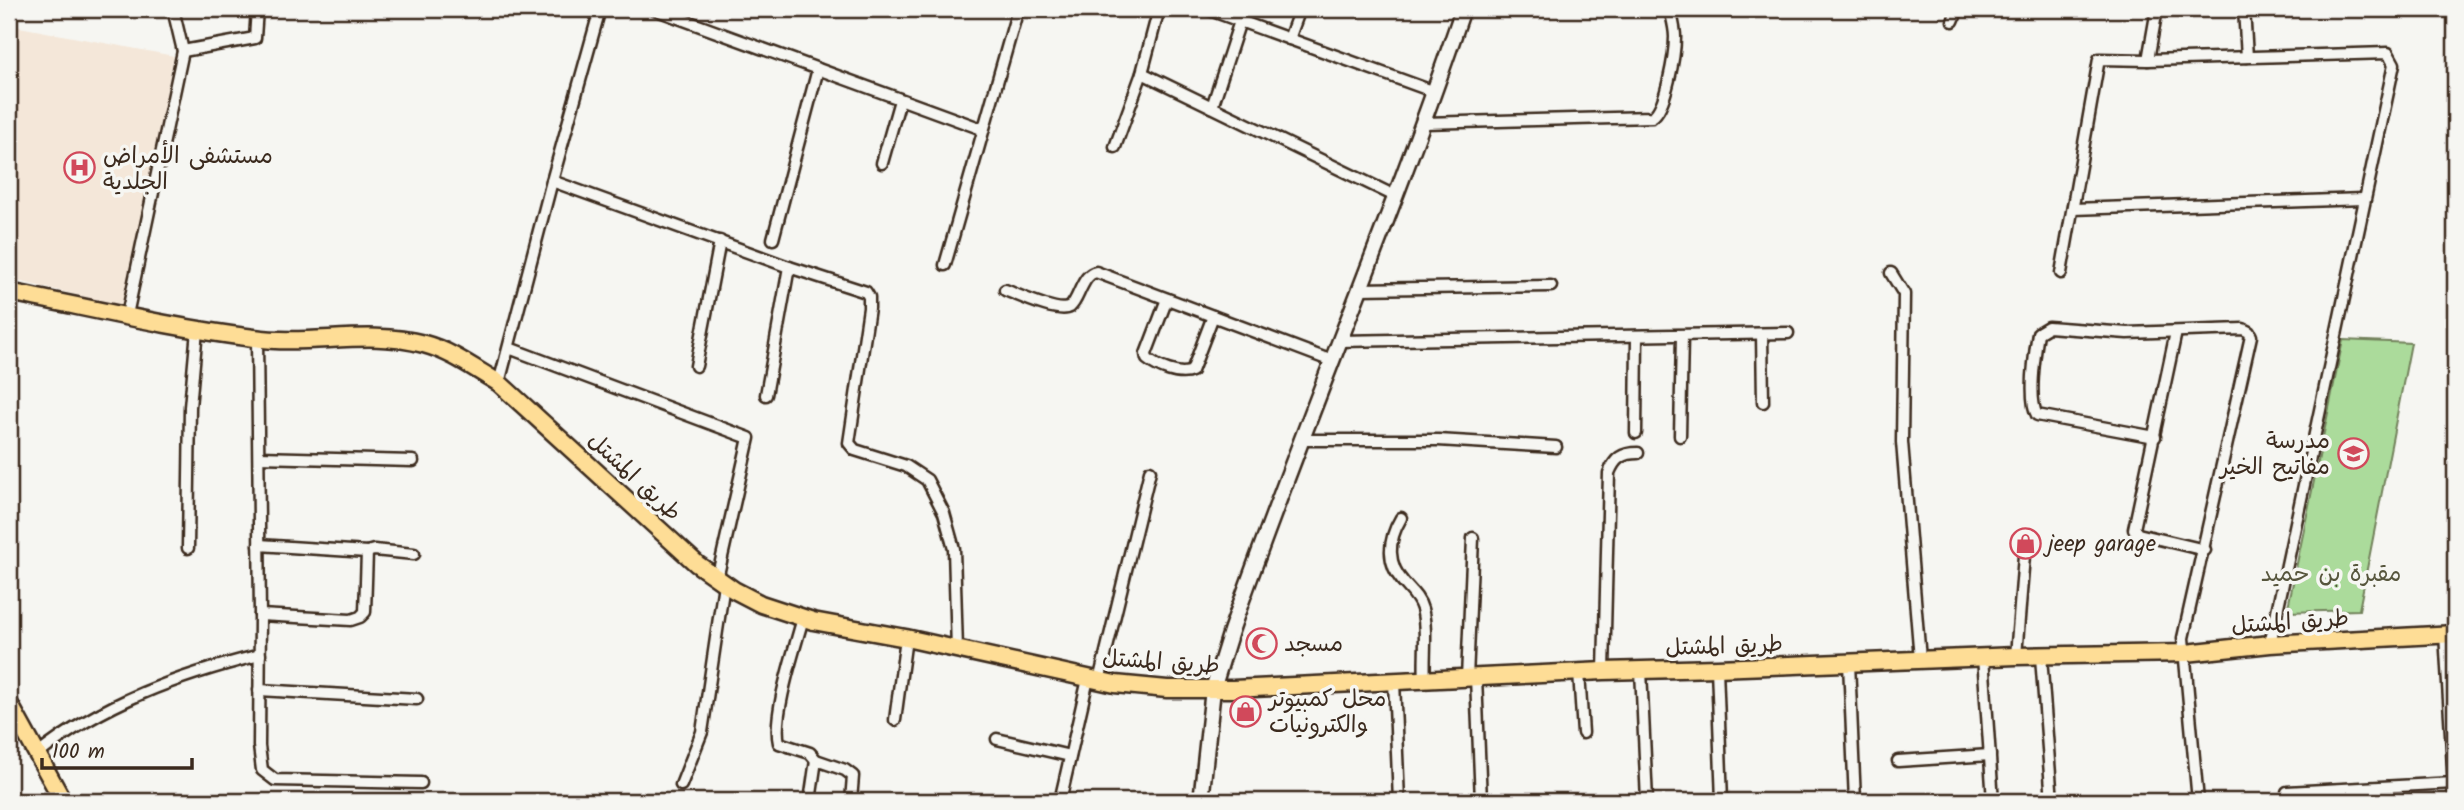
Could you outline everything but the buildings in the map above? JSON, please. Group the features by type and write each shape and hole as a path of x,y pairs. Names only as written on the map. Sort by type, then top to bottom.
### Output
{"main road":[{"path":"1201,801 1213,689 1248,581 1424,123 1463,9"},
{"name":"طريق المشتل","path":"9,292 197,330 257,339 405,340 425,344 499,383 697,564 761,604 803,618 1093,680 1141,687 1213,689 1920,659 2186,653 2270,644 2450,634"},
{"path":"9,703 37,755 55,799"}],"street":[{"path":"127,315 183,51 173,9"},
{"path":"183,51 255,38 257,9"},
{"path":"499,383 600,9"},
{"path":"654,9 982,129"},
{"path":"945,265 1018,9"},
{"path":"1115,147 1142,73 1159,9"},
{"path":"1207,9 1435,92"},
{"path":"1289,39 1300,9"},
{"path":"1424,123 1656,115 1666,87 1674,50 1675,33 1670,9"},
{"path":"1953,21 1958,9"},
{"path":"2148,60 2157,9"},
{"path":"2244,9 2246,57"},
{"path":"1212,107 1240,21"},
{"path":"2061,273 2099,59 2388,53 2394,64 2270,644"},
{"path":"773,239 818,69"},
{"path":"1142,73 1395,196"},
{"path":"882,163 900,100"},
{"path":"552,181 789,267 861,289 869,297 849,443 855,450 906,466 927,480 939,502 954,549 957,650"},
{"path":"2073,209 2363,199"},
{"path":"696,366 720,241"},
{"path":"766,395 789,267"},
{"path":"1005,290 1046,305 1068,308 1090,274 1096,272 1332,361"},
{"path":"1891,273 1904,294 1902,442 1920,659"},
{"path":"1359,289 1550,286"},
{"path":"1167,299 1146,354 1151,362 1180,373 1192,371 1213,316"},
{"path":"2155,437 2037,415 2033,396 2038,333 2048,327 2127,333 2243,329 2251,336 2183,639 2198,801"},
{"path":"188,548 190,407 197,330"},
{"path":"2176,332 2135,532 2205,550"},
{"path":"1339,341 1788,333"},
{"path":"1762,334 1763,402"},
{"path":"1680,436 1682,336"},
{"path":"1636,433 1637,337"},
{"path":"257,339 259,746 262,770 275,779 421,783"},
{"path":"509,348 749,438 721,581 702,732 681,785"},
{"path":"1302,440 1438,440 1556,447"},
{"path":"1604,671 1609,473 1619,456 1638,453"},
{"path":"258,457 413,461"},
{"path":"1060,801 1070,756 1150,471"},
{"path":"1401,518 1392,534 1391,554 1401,580 1418,599 1423,610 1425,679"},
{"path":"1473,538 1472,678 1481,801"},
{"path":"2016,656 2025,542"},
{"path":"260,545 414,554"},
{"path":"260,615 351,620 360,617 365,612 367,552"},
{"path":"803,618 779,714 779,743 810,753 816,760 845,770 853,776 851,801"},
{"path":"2450,634 2455,801"},
{"path":"895,720 906,638"},
{"path":"37,755 78,725 125,700 191,674 260,655"},
{"path":"1983,657 1993,801"},
{"path":"2041,657 2052,801"},
{"path":"1849,663 1855,801"},
{"path":"1717,668 1722,801"},
{"path":"1641,670 1647,801"},
{"path":"1579,672 1583,733"},
{"path":"1394,681 1399,801"},
{"path":"259,690 417,699"},
{"path":"997,739 1070,756"},
{"path":"1898,761 1990,755"},
{"path":"810,801 816,760"},
{"path":"2287,792 2455,783"}],"shaded area":[{"name":"مستشفى الأمراض الجلدية","path":"9,27 174,56 123,306 9,279"}],"green space":[{"name":"مقبرة بن حميد","path":"2343,340 2411,343 2359,610 2287,612"}],"place":[{"name":"مستشفى الأمراض الجلدية","path":"80,168"},
{"name":"مدرسة مفاتيح الخير","path":"2353,453"},
{"name":"jeep garage","path":"2025,543"},
{"name":"مسجد","path":"1261,643"},
{"name":"محل كمبيوتر والكترونيات","path":"1246,711"}]}
